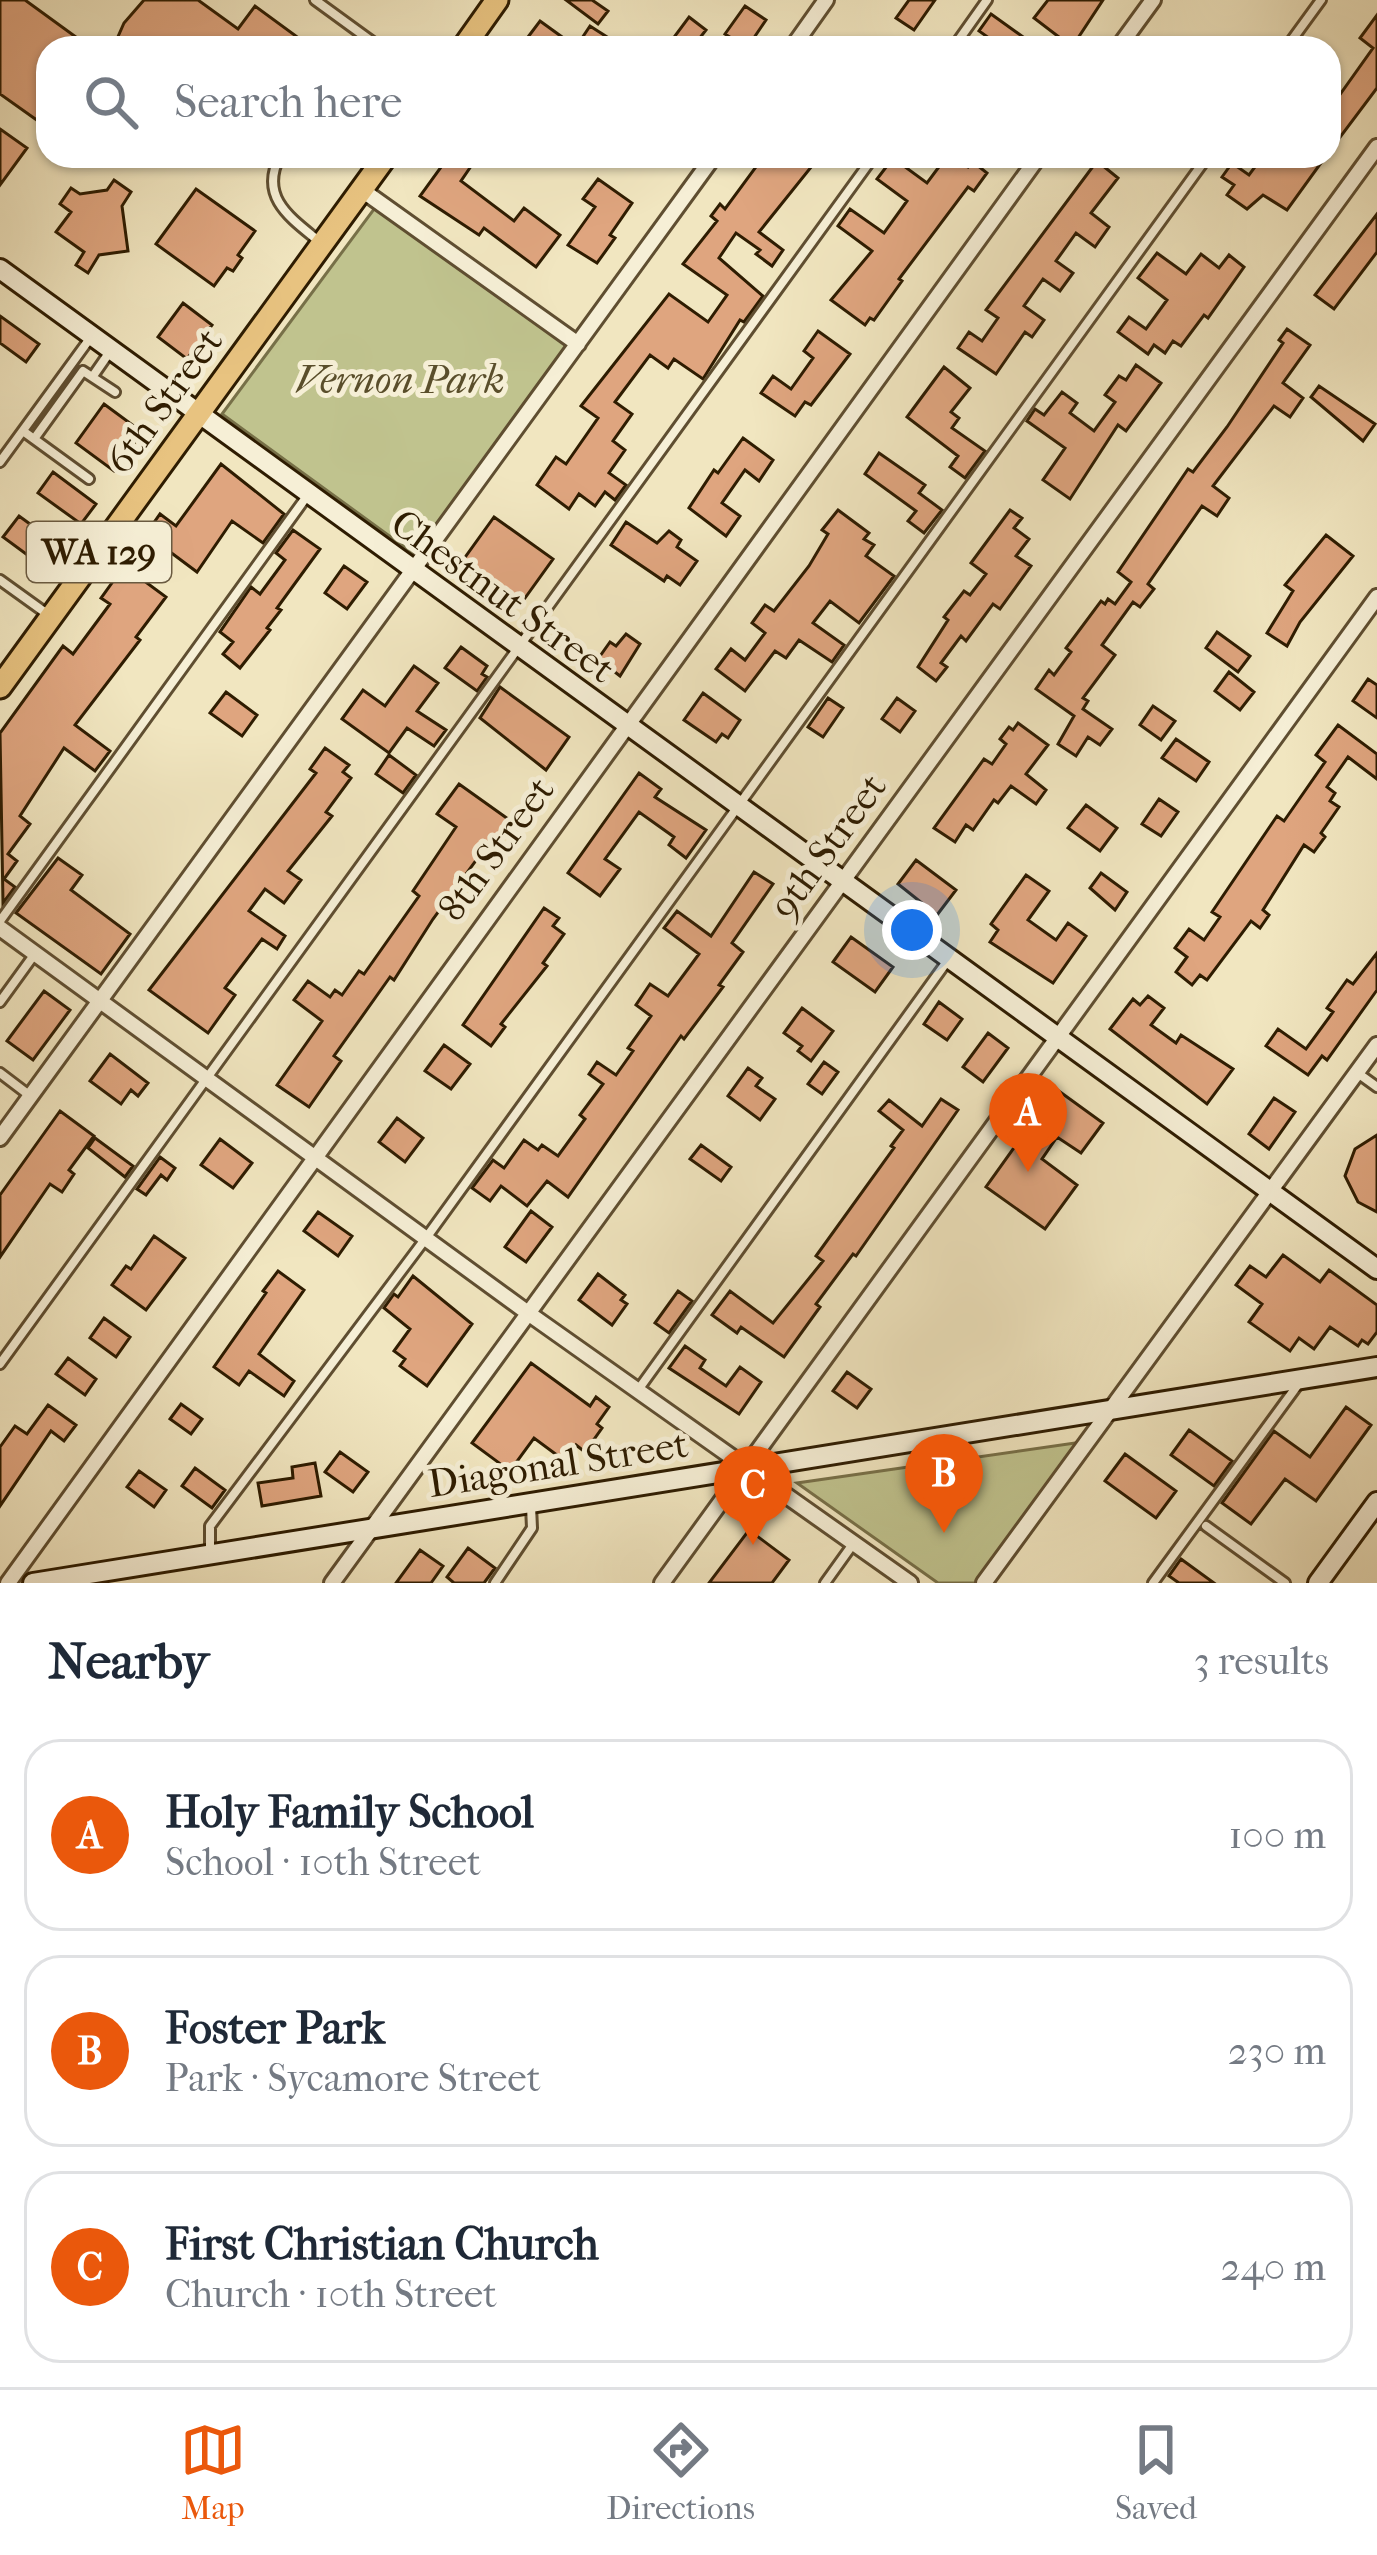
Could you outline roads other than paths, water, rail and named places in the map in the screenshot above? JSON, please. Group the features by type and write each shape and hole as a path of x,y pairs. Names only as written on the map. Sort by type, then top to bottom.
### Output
{"main road":[{"path":"472,36 497,0"},
{"name":"6th Street","path":"0,687 378,168"}],"street":[{"path":"800,36 826,0"},
{"path":"1127,36 1153,0"},
{"name":"9th Street","path":"332,1583 1377,147"},
{"path":"2,1132 705,168"},
{"name":"8th Street","path":"8,1583 1031,168"},
{"path":"362,190 578,344"},
{"name":"Chestnut Street","path":"0,269 1377,1269"},
{"path":"662,1583 1377,597"},
{"path":"0,925 528,1313 910,1583"},
{"path":"984,1583 1377,1045"},
{"name":"Diagonal Street","path":"34,1583 1377,1367"},
{"path":"1318,1583 1377,1502"}],"lane":[{"path":"315,0 363,35"},
{"path":"961,36 988,0"},
{"path":"1295,36 1321,0"},
{"path":"273,168 272,192 283,212 322,244"},
{"path":"0,1364 865,168"},
{"path":"210,1554 210,1526 426,1238 1199,168"},
{"path":"0,462 91,337"},
{"path":"92,376 111,351"},
{"path":"34,439 81,373 115,392"},
{"path":"23,431 88,479"},
{"path":"0,925 308,495"},
{"path":"0,580 51,617"},
{"path":"0,1002 35,953"},
{"path":"638,1390 949,959"},
{"path":"1357,1072 1377,1087"},
{"path":"0,1073 30,1096"},
{"path":"1153,1583 1301,1379"},
{"path":"496,1583 532,1528 531,1502"},
{"path":"1207,1526 1285,1583"},
{"path":"825,1583 854,1543"}],"place":[{"name":"Holy Family School","path":"1028,1172"},
{"name":"Foster Park","path":"944,1533"},
{"name":"First Christian Church","path":"753,1545"}],"park label":[{"name":"Vernon Park","path":"400,380"}]}
